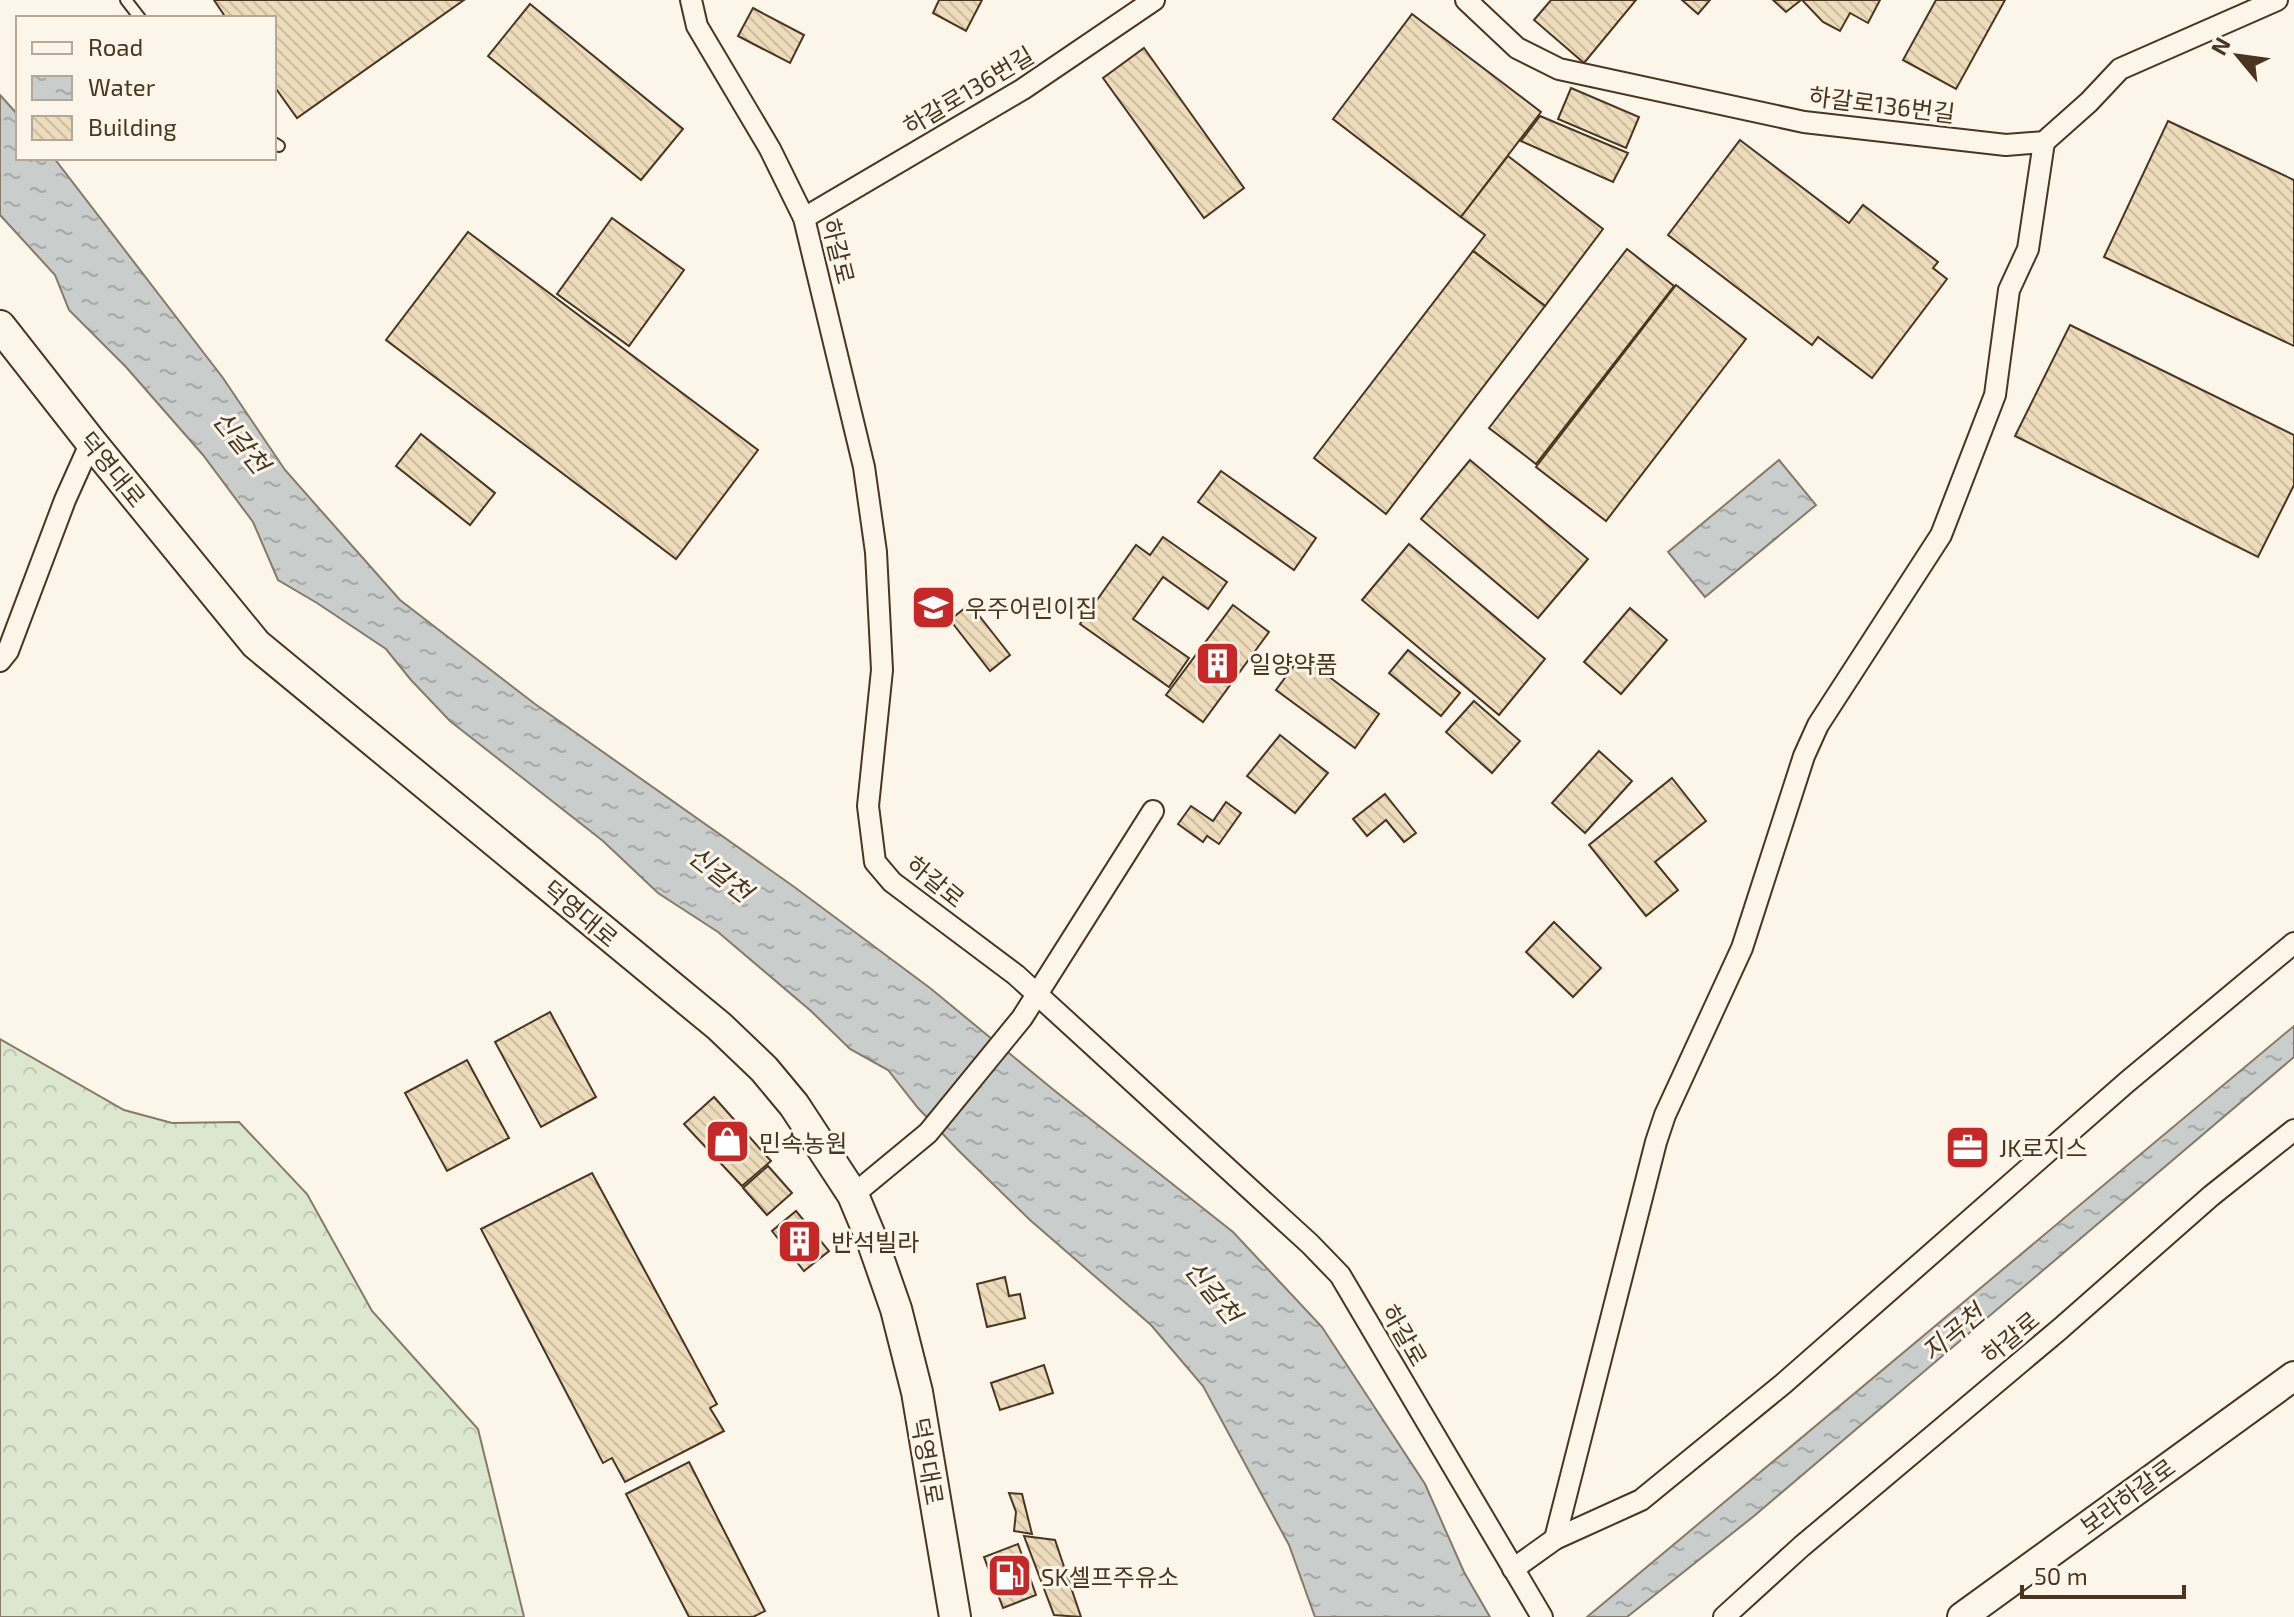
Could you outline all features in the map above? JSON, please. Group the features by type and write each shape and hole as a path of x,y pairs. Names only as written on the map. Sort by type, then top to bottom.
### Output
{"main road":[{"name":"덕영대로","path":"0,326 256,644 719,1026 764,1069 794,1105 853,1195 896,1309 917,1392 955,1617"},
{"name":"보라하갈로","path":"1962,1617 2294,1376"}],"street":[{"name":"하갈로","path":"691,0 697,26 770,149 804,218 864,467 876,552 882,670 868,806 875,862 892,882 1037,994 1340,1275 1541,1617"},
{"name":"하갈로136번길","path":"804,218 1023,89 1154,0"},
{"name":"하갈로136번길","path":"1466,0 1517,48 1559,69 1804,122 2006,145 2044,142"},
{"path":"1555,1539 1665,1115 1742,948 1804,756 1818,725 1941,535 1995,395 2009,290 2028,249 2044,142 2120,69 2277,0"},
{"path":"0,661 8,651 65,500 91,442"},
{"path":"853,1195 928,1133 1022,1018 1153,811"},
{"path":"1513,1569 1555,1539 1641,1500 1783,1384 2127,1082 2294,943"},
{"name":"하갈로","path":"1724,1617 1802,1546 2060,1329 2211,1196 2294,1130"}],"lane":[{"path":"126,0 138,16"}],"green space":[{"path":"0,1039 124,1110 172,1123 239,1122 307,1194 372,1311 478,1429 524,1617 0,1617"}],"water":[{"name":"신갈천","path":"0,95 16,113 16,160 56,160 223,378 285,470 400,600 535,704 793,886 930,988 1233,1232 1322,1327 1425,1484 1464,1572 1490,1617 1315,1617 1289,1545 1203,1386 1151,1325 1030,1220 918,1108 888,1070 850,1049 811,1011 718,932 658,893 603,841 450,721 386,649 278,580 253,522 203,455 126,367 69,310 55,275 0,215"},
{"path":"1779,460 1816,505 1705,597 1668,552"},
{"name":"지곡천","path":"2294,1026 2294,1057 1754,1516 1627,1617 1587,1617"}],"building":[{"path":"214,0 464,0 297,118 276,89 276,16 225,16"},
{"path":"939,0 982,0 966,31 933,13"},
{"path":"1551,0 1636,0 1584,63 1534,20"},
{"path":"1682,0 1710,0 1698,14"},
{"path":"1773,0 1801,0 1786,12"},
{"path":"1802,0 1880,0 1868,23 1850,13 1840,31 1823,22"},
{"path":"1936,0 2005,0 1956,89 1903,60"},
{"path":"530,4 683,129 641,180 488,56"},
{"path":"753,8 804,35 790,63 738,36"},
{"path":"1412,14 1541,112 1461,217 1333,119"},
{"path":"1144,48 1244,188 1204,218 1103,78"},
{"path":"1571,88 1639,117 1626,148 1558,119"},
{"path":"1540,116 1628,153 1613,182 1521,141"},
{"path":"2168,121 2294,180 2294,346 2104,257"},
{"path":"1740,140 1849,223 1863,205 1938,262 1933,268 1947,279 1872,378 1818,337 1812,345 1668,235"},
{"path":"1508,156 1603,229 1545,306 1473,251 1485,235 1461,217"},
{"path":"612,218 684,270 629,346 557,294"},
{"path":"468,232 758,450 676,559 386,340"},
{"path":"1627,249 1674,286 1536,464 1489,428"},
{"path":"1473,251 1545,306 1386,514 1314,458"},
{"path":"1676,285 1746,339 1606,521 1536,467"},
{"path":"2070,325 2294,435 2294,485 2258,557 2015,436"},
{"path":"421,434 495,493 470,525 396,466"},
{"path":"1470,460 1588,559 1538,618 1421,519"},
{"path":"1221,471 1316,538 1294,570 1198,502"},
{"path":"1163,537 1227,582 1208,609 1163,577 1133,619 1189,658 1169,687 1080,624 1136,545 1150,555"},
{"path":"1409,544 1545,659 1499,715 1362,600"},
{"path":"970,604 1010,655 990,671 950,620"},
{"name":"일양약품","path":"1233,605 1269,632 1203,722 1166,695"},
{"path":"1630,608 1667,640 1621,694 1584,662"},
{"path":"1408,650 1460,693 1441,716 1389,673"},
{"path":"1301,656 1379,714 1355,748 1276,690"},
{"path":"1474,701 1520,741 1492,773 1446,732"},
{"path":"1280,735 1328,773 1295,813 1247,776"},
{"path":"1599,751 1632,781 1585,833 1552,803"},
{"path":"1672,778 1706,821 1655,862 1678,890 1646,916 1589,845"},
{"path":"1385,794 1416,833 1404,842 1386,820 1367,836 1353,819"},
{"path":"1226,802 1241,813 1219,844 1207,836 1203,842 1178,824 1191,806 1213,821"},
{"path":"1554,922 1601,968 1573,997 1526,952"},
{"path":"550,1012 596,1097 541,1127 495,1042"},
{"path":"467,1060 509,1138 447,1171 405,1093"},
{"name":"민속농원","path":"714,1097 771,1161 742,1186 684,1124"},
{"path":"768,1166 792,1193 767,1215 743,1188"},
{"path":"592,1173 717,1404 710,1408 724,1431 625,1482 612,1458 603,1463 481,1229"},
{"name":"반석빌라","path":"796,1211 829,1251 804,1271 772,1231"},
{"path":"1005,1277 1009,1296 1020,1294 1025,1318 987,1327 977,1284"},
{"path":"1044,1365 1053,1393 1000,1410 991,1383"},
{"path":"689,1462 765,1611 753,1617 689,1617 626,1494"},
{"path":"1009,1493 1022,1494 1032,1534 1014,1531 1016,1512"},
{"path":"1024,1536 1055,1540 1081,1617 1054,1615"},
{"name":"SK셀프주유소","path":"1018,1544 1036,1595 1003,1608 984,1557"}],"place":[{"name":"우주어린이집","path":"934,607"},
{"name":"일양약품","path":"1218,663"},
{"name":"민속농원","path":"728,1142"},
{"name":"JK로지스","path":"1968,1147"},
{"name":"반석빌라","path":"800,1241"},
{"name":"SK셀프주유소","path":"1010,1576"}]}
